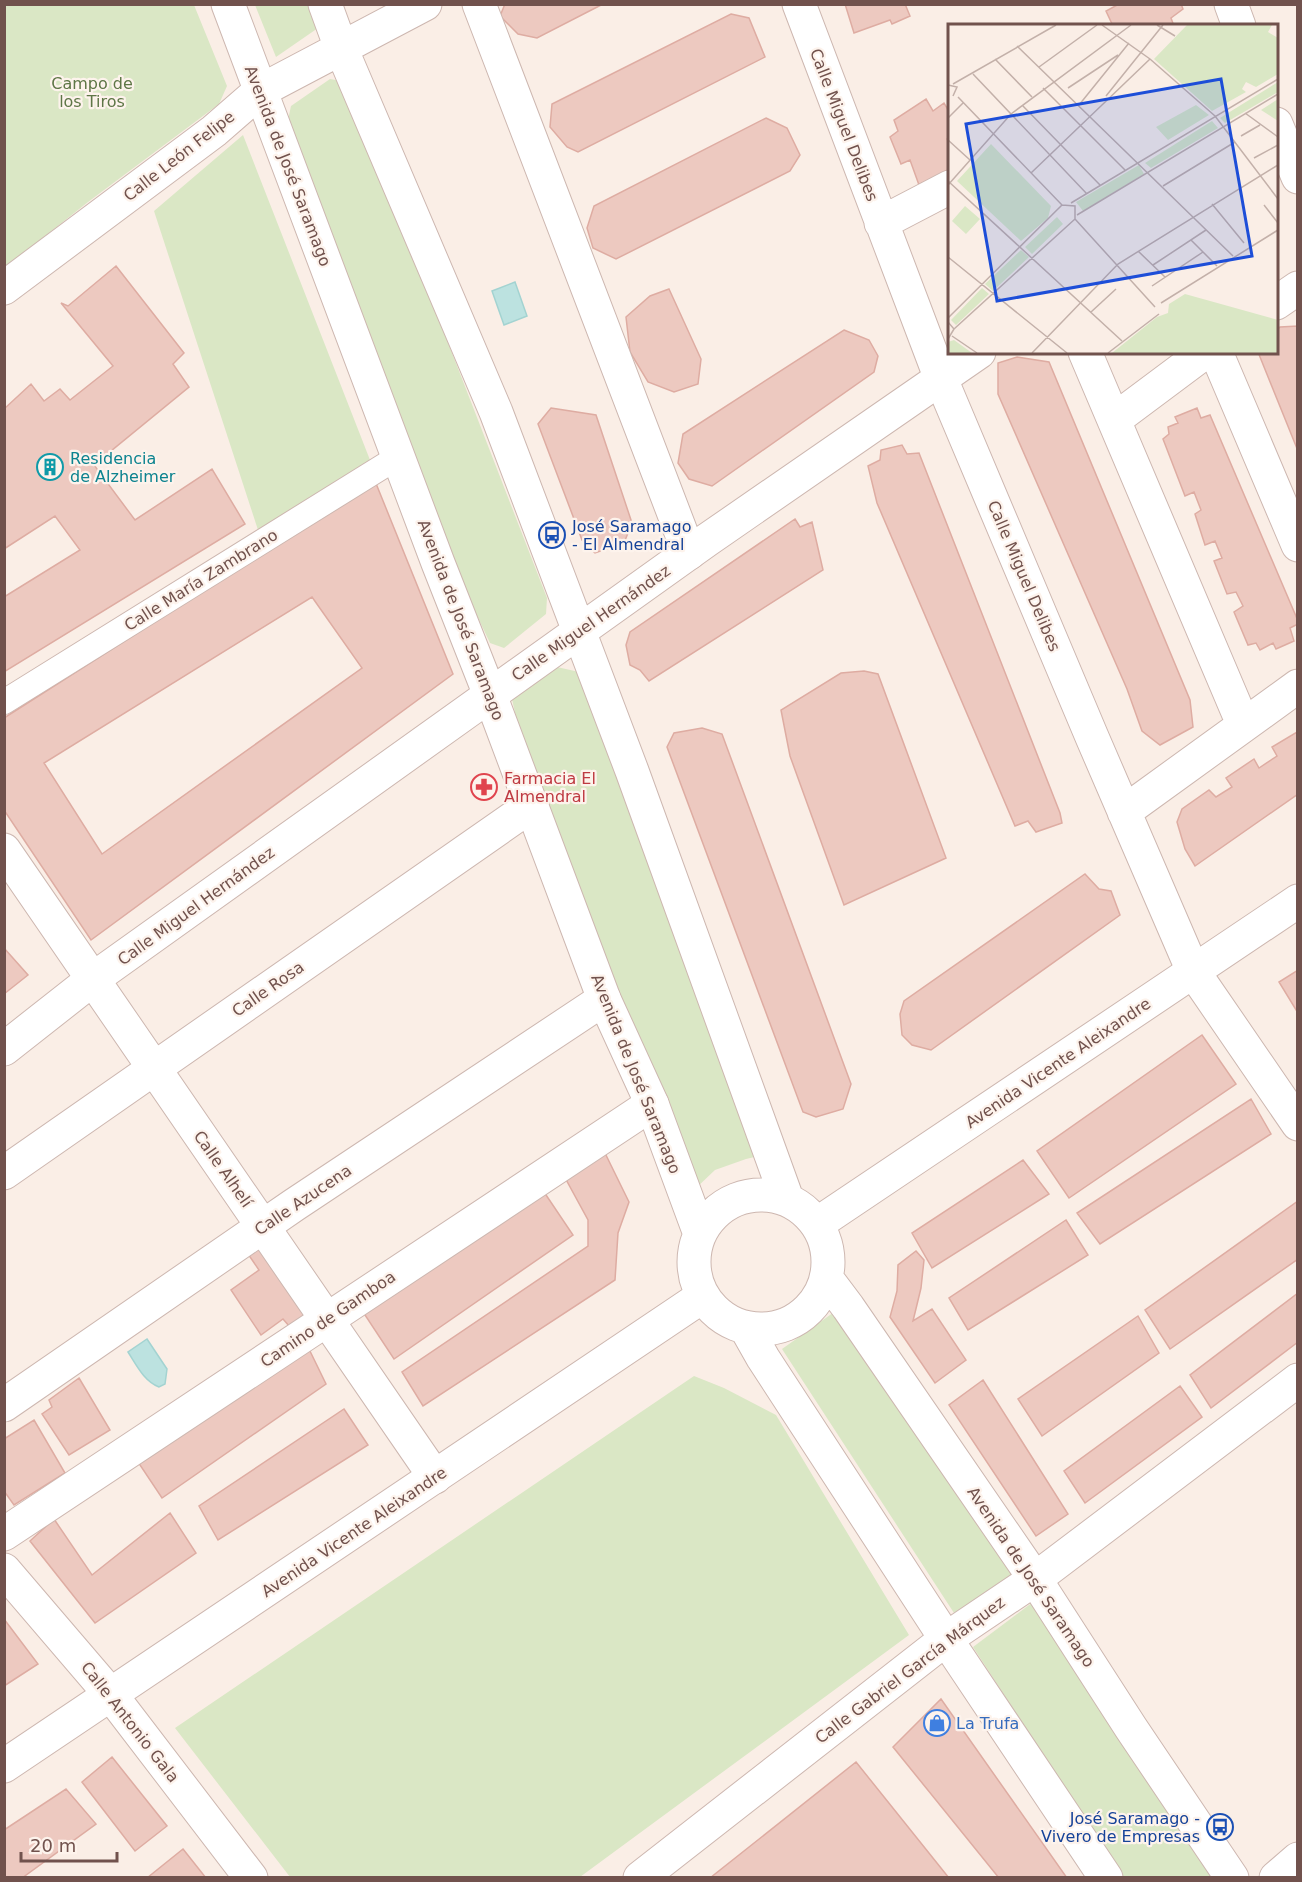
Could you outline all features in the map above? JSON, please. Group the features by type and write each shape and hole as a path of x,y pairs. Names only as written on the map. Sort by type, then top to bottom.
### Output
{"street":[{"name":"Avenida de José Saramago","path":"228,4 604,999 652,1104 700,1234"},
{"path":"325,4 341,48 496,412 632,771 787,1199"},
{"name":"Calle León Felipe","path":"4,288 214,131 260,91 425,4"},
{"path":"479,4 689,554"},
{"name":"Calle Miguel Delibes","path":"798,4 941,379 1124,812 1194,971 1298,1124"},
{"path":"1232,4 1238,24"},
{"path":"1279,137 1298,177"},
{"path":"881,224 948,188"},
{"path":"1278,302 1298,288"},
{"name":"Calle Miguel Hernández","path":"5,1048 93,979 578,632 976,354"},
{"path":"1085,354 1243,724"},
{"path":"1113,420 1202,354"},
{"path":"1217,354 1298,545"},
{"name":"Calle María Zambrano","path":"4,702 398,457"},
{"path":"1124,812 1298,686"},
{"name":"Calle Rosa","path":"4,1173 532,806"},
{"name":"Calle Alhelí","path":"4,850 435,1477"},
{"name":"Calle Alhelí","path":"4,880 93,979"},
{"name":"Avenida Vicente Aleixandre","path":"817,1224 1298,901"},
{"name":"Calle Azucena","path":"4,1405 263,1227 604,999"},
{"name":"Camino de Gamboa","path":"4,1534 652,1104"},
{"path":"767,1194 787,1199 804,1209 817,1224 826,1241 829,1260 827,1279 818,1298 805,1314 787,1324 767,1329 746,1328 729,1322 714,1311 703,1296 695,1276 694,1254 700,1234 711,1216 727,1203 746,1195 767,1194"},
{"name":"Avenida de José Saramago","path":"827,1279 1035,1579 1131,1728 1232,1878"},
{"name":"Avenida Vicente Aleixandre","path":"4,1766 703,1296"},
{"path":"746,1328 946,1639 1106,1878"},
{"name":"Calle Gabriel García Márquez","path":"640,1878 946,1639 1035,1579 1298,1380"},
{"name":"Calle Antonio Gala","path":"4,1570 111,1695 251,1878"},
{"path":"1276,1878 1298,1859"}],"green space":[{"name":"Campo de los Tiros","path":"5,5 194,5 227,86 219,104 88,202 5,268"},
{"path":"255,5 320,5 318,28 276,57"},
{"path":"330,79 347,82 547,598 546,614 504,648 490,643 471,603 288,120 291,106"},
{"path":"243,135 370,460 258,530 154,211"},
{"path":"557,667 579,672 767,1154 715,1170 695,1189 519,731 512,699"},
{"path":"837,1310 1015,1574 954,1613 782,1349"},
{"path":"694,1376 724,1388 776,1415 909,1635 580,1877 290,1877 175,1728"},
{"path":"1033,1602 1213,1877 1122,1877 973,1647"}],"water":[{"path":"515,282 527,316 504,325 492,291"},
{"path":"147,1339 167,1369 165,1384 159,1387 145,1377 128,1352"}],"building":[{"path":"505,4 603,4 537,38 518,34 500,16"},
{"path":"845,4 905,4 910,16 892,24 890,20 854,33"},
{"path":"1119,4 1181,4 1183,9 1171,18 1173,24 1112,24 1106,11"},
{"path":"731,14 749,18 765,57 578,152 567,147 550,127 552,104"},
{"path":"926,99 933,111 944,103 948,110 948,170 919,185 910,160 901,164 890,137 898,131 894,120"},
{"path":"766,118 787,128 800,155 790,171 616,259 593,248 587,228 594,206"},
{"name":"Residencia de Alzheimer","path":"116,266 184,353 173,364 189,387 94,465 135,520 212,469 245,524 4,672 4,597 80,550 55,516 4,549 4,409 31,384 44,401 60,389 70,400 113,366 61,303 68,306"},
{"path":"669,289 701,359 698,384 674,392 648,382 630,352 626,317 650,296"},
{"path":"1298,326 1298,451 1259,354 1278,354 1278,329"},
{"path":"844,330 869,340 878,356 874,372 712,486 689,479 678,463 683,434"},
{"path":"1017,357 1049,362 1190,700 1193,727 1160,745 1142,731 1127,689 998,394 998,363"},
{"path":"551,408 596,415 632,523 624,543 595,553 582,540 538,424"},
{"path":"1197,408 1201,418 1210,415 1298,621 1298,624 1290,628 1294,641 1276,649 1273,643 1260,650 1256,643 1248,645 1234,612 1243,606 1236,592 1227,594 1214,561 1222,558 1215,541 1205,545 1195,514 1201,510 1194,492 1185,496 1163,439 1169,434 1168,427 1178,423 1175,417"},
{"path":"902,445 907,454 919,453 1062,823 1036,832 1028,821 1015,826 877,503 868,466 880,460 881,450"},
{"path":"375,481 453,674 91,940 4,810 4,718","holes":["312,597 362,668 102,854 44,763"]},
{"path":"795,519 800,527 812,522 823,570 649,681 640,670 630,665 626,645 630,632"},
{"path":"864,671 878,674 946,858 844,905 790,756 781,710 841,673"},
{"path":"702,728 722,734 851,1084 843,1109 816,1117 803,1112 667,747 674,733"},
{"path":"1297,732 1298,794 1195,866 1185,849 1177,822 1182,809 1209,790 1216,797 1232,787 1226,778 1254,759 1259,768 1277,756 1272,747"},
{"path":"1085,874 1099,889 1111,891 1120,915 931,1050 912,1045 902,1035 900,1014 904,1001"},
{"path":"4,948 28,975 4,994"},
{"path":"1298,970 1298,1013 1279,982"},
{"path":"1202,1035 1236,1084 1069,1198 1037,1151"},
{"path":"1251,1099 1271,1134 1100,1244 1077,1213"},
{"path":"603,1149 629,1202 618,1233 615,1280 423,1406 402,1372 588,1246 588,1220 563,1174"},
{"path":"1023,1160 1049,1194 932,1268 912,1233"},
{"path":"542,1189 573,1235 394,1359 363,1312"},
{"path":"1298,1201 1298,1259 1170,1349 1145,1310"},
{"path":"1066,1220 1088,1255 968,1330 949,1298"},
{"path":"265,1242 310,1314 290,1327 283,1319 261,1335 231,1290 259,1270 248,1254"},
{"path":"916,1251 924,1260 921,1288 913,1321 932,1309 966,1360 935,1383 890,1317 897,1291 898,1265"},
{"path":"1298,1293 1298,1342 1211,1408 1190,1375"},
{"path":"1138,1316 1159,1353 1042,1436 1018,1399"},
{"path":"308,1347 326,1384 162,1498 138,1462"},
{"path":"79,1378 110,1430 69,1455 42,1414 52,1407 49,1400"},
{"path":"983,1380 1068,1514 1036,1536 949,1405"},
{"path":"1180,1386 1202,1417 1085,1503 1064,1471"},
{"path":"344,1409 368,1445 218,1540 199,1506"},
{"path":"34,1420 65,1473 14,1505 4,1491 4,1439"},
{"path":"170,1513 196,1553 95,1623 30,1541 54,1519 92,1575"},
{"path":"4,1619 38,1664 4,1686"},
{"path":"941,1699 1067,1878 999,1878 893,1747"},
{"path":"112,1757 167,1826 135,1851 82,1782"},
{"path":"856,1762 949,1878 710,1878"},
{"path":"66,1789 96,1824 22,1878 4,1878 4,1830"},
{"path":"183,1849 206,1878 147,1878"}],"place":[{"name":"Residencia de Alzheimer","path":"50,467"},
{"name":"José Saramago - El Almendral","path":"552,535"},
{"name":"Farmacia El Almendral","path":"484,787"},
{"name":"La Trufa","path":"937,1723"},
{"name":"José Saramago - Vivero de Empresas","path":"1220,1827"}]}
